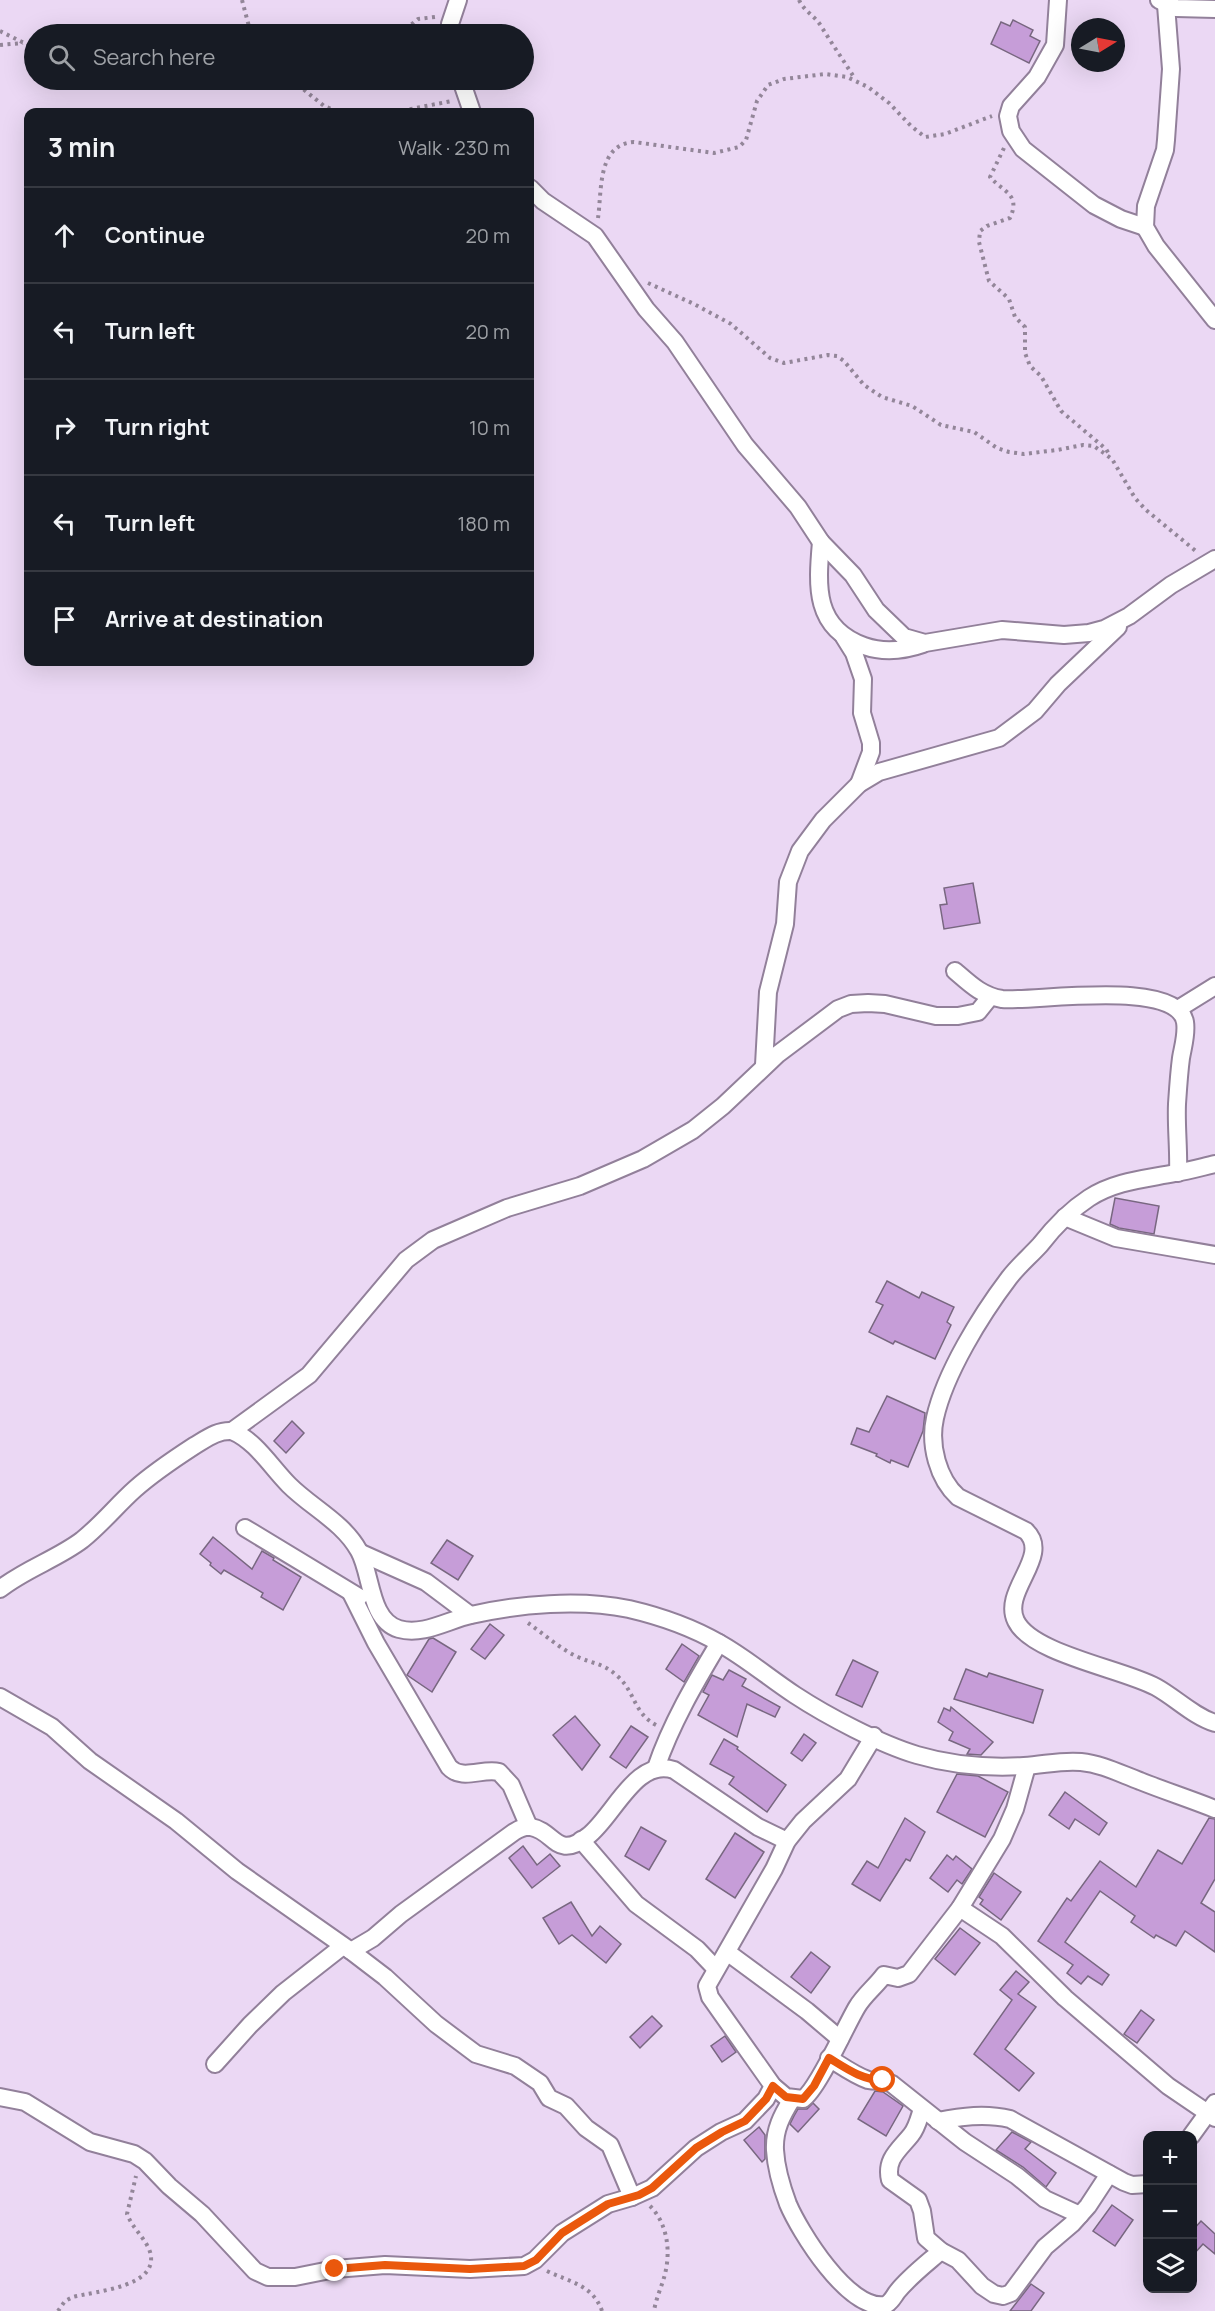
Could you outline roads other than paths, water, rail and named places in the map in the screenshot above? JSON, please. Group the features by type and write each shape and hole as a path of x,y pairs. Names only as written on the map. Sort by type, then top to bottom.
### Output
{"street":[{"path":"451,24 458,0"},
{"path":"1058,0 1055,45 1037,77 1009,110 1012,132 1023,149 1094,205 1121,219 1145,227"},
{"path":"1215,9 1185,8 1162,2 1171,69 1166,140 1163,157 1146,206 1145,227 1156,246 1215,320"},
{"path":"464,90 470,106"},
{"path":"534,192 543,201 595,236 646,309 675,342 745,445 798,507 821,542 853,575 876,610 904,637 926,644"},
{"path":"821,542 819,569 823,603 832,627 844,637 870,648 898,650 1002,630 1064,635 1089,633 1104,629 1129,616"},
{"path":"764,1065 768,992 785,924 788,882 800,851 813,832 859,784 879,772 999,738 1035,711 1058,684 1129,616 1172,585 1212,561"},
{"path":"844,637 854,653 863,679 862,713 872,743 872,752 859,784"},
{"path":"955,971 979,992 990,998 1016,1000 1058,996 1112,995 1155,1000 1178,1009 1185,1019 1186,1031 1177,1103 1178,1173"},
{"path":"1178,1009 1215,986"},
{"path":"4,1583 55,1558 82,1540 134,1490 168,1463 212,1435 232,1431 309,1375 406,1260 433,1240 497,1212 580,1186 643,1160 693,1130 723,1106 764,1065 838,1009 851,1004 885,1004 936,1016 958,1016 978,1012 990,998"},
{"path":"1215,1164 1107,1187 1088,1198 1065,1217 1010,1277 986,1310 965,1346 942,1395 934,1420 939,1467 949,1489 958,1497 1026,1531 1034,1543 1034,1554 1015,1596 1013,1607 1015,1621 1021,1629 1067,1655 1138,1678 1215,1723"},
{"path":"1065,1217 1116,1239 1215,1255"},
{"path":"232,1431 245,1438 290,1486 328,1515 353,1542 361,1553 377,1605 388,1624 397,1629 408,1631 447,1624 470,1615 560,1604 596,1604 631,1610 672,1622 719,1643 796,1696 838,1720 916,1754 946,1761 980,1765 1027,1766 1050,1761 1068,1761 1102,1766 1215,1809"},
{"path":"245,1528 351,1593 377,1605"},
{"path":"361,1553 426,1582 470,1615"},
{"path":"351,1593 376,1643 449,1767 455,1773 461,1774 499,1772 511,1785 529,1827"},
{"path":"656,1768 670,1732 719,1643"},
{"path":"0,1697 52,1727 90,1761 176,1821 237,1871 347,1948 385,1977 436,2024 476,2054 515,2066 537,2081 549,2098 566,2106 586,2128 606,2140 636,2196"},
{"path":"874,1736 848,1779 803,1821 787,1842 728,1952 706,1986 707,1993 773,2086 792,2099 803,2099 808,2095 868,1991 884,1975 898,1978 909,1974 960,1908 1002,1839 1015,1809 1027,1766"},
{"path":"215,2064 249,2025 284,1994 347,1948 373,1938 401,1914 514,1832 529,1827 559,1845 573,1844 605,1819 639,1778 656,1768 667,1767 674,1770 758,1827 787,1842"},
{"path":"581,1840 636,1904 697,1949 716,1969"},
{"path":"960,1908 1002,1936 1065,1998 1168,2086 1212,2111 1195,2131"},
{"path":"728,1952 807,2011 840,2039"},
{"path":"829,2058 871,2080 886,2081 1045,2199 1080,2215"},
{"path":"0,2097 25,2102 90,2142 140,2157 202,2214 248,2266 268,2277 295,2277 335,2269 385,2265 470,2269 518,2267 530,2263 562,2233 608,2204 636,2196 663,2179 707,2140 745,2121 766,2099 773,2086"},
{"path":"792,2099 776,2131 775,2153 782,2184 789,2205 801,2228 822,2262 843,2289 867,2303 886,2305 909,2279 941,2251"},
{"path":"922,2109 913,2131 890,2162 888,2173 892,2182 918,2200 925,2235 941,2251 958,2260 982,2286 994,2294 1007,2295 1045,2247 1080,2215 1109,2174"},
{"path":"938,2121 962,2116 989,2115 1010,2119 1109,2174 1132,2185 1143,2184"}]}
